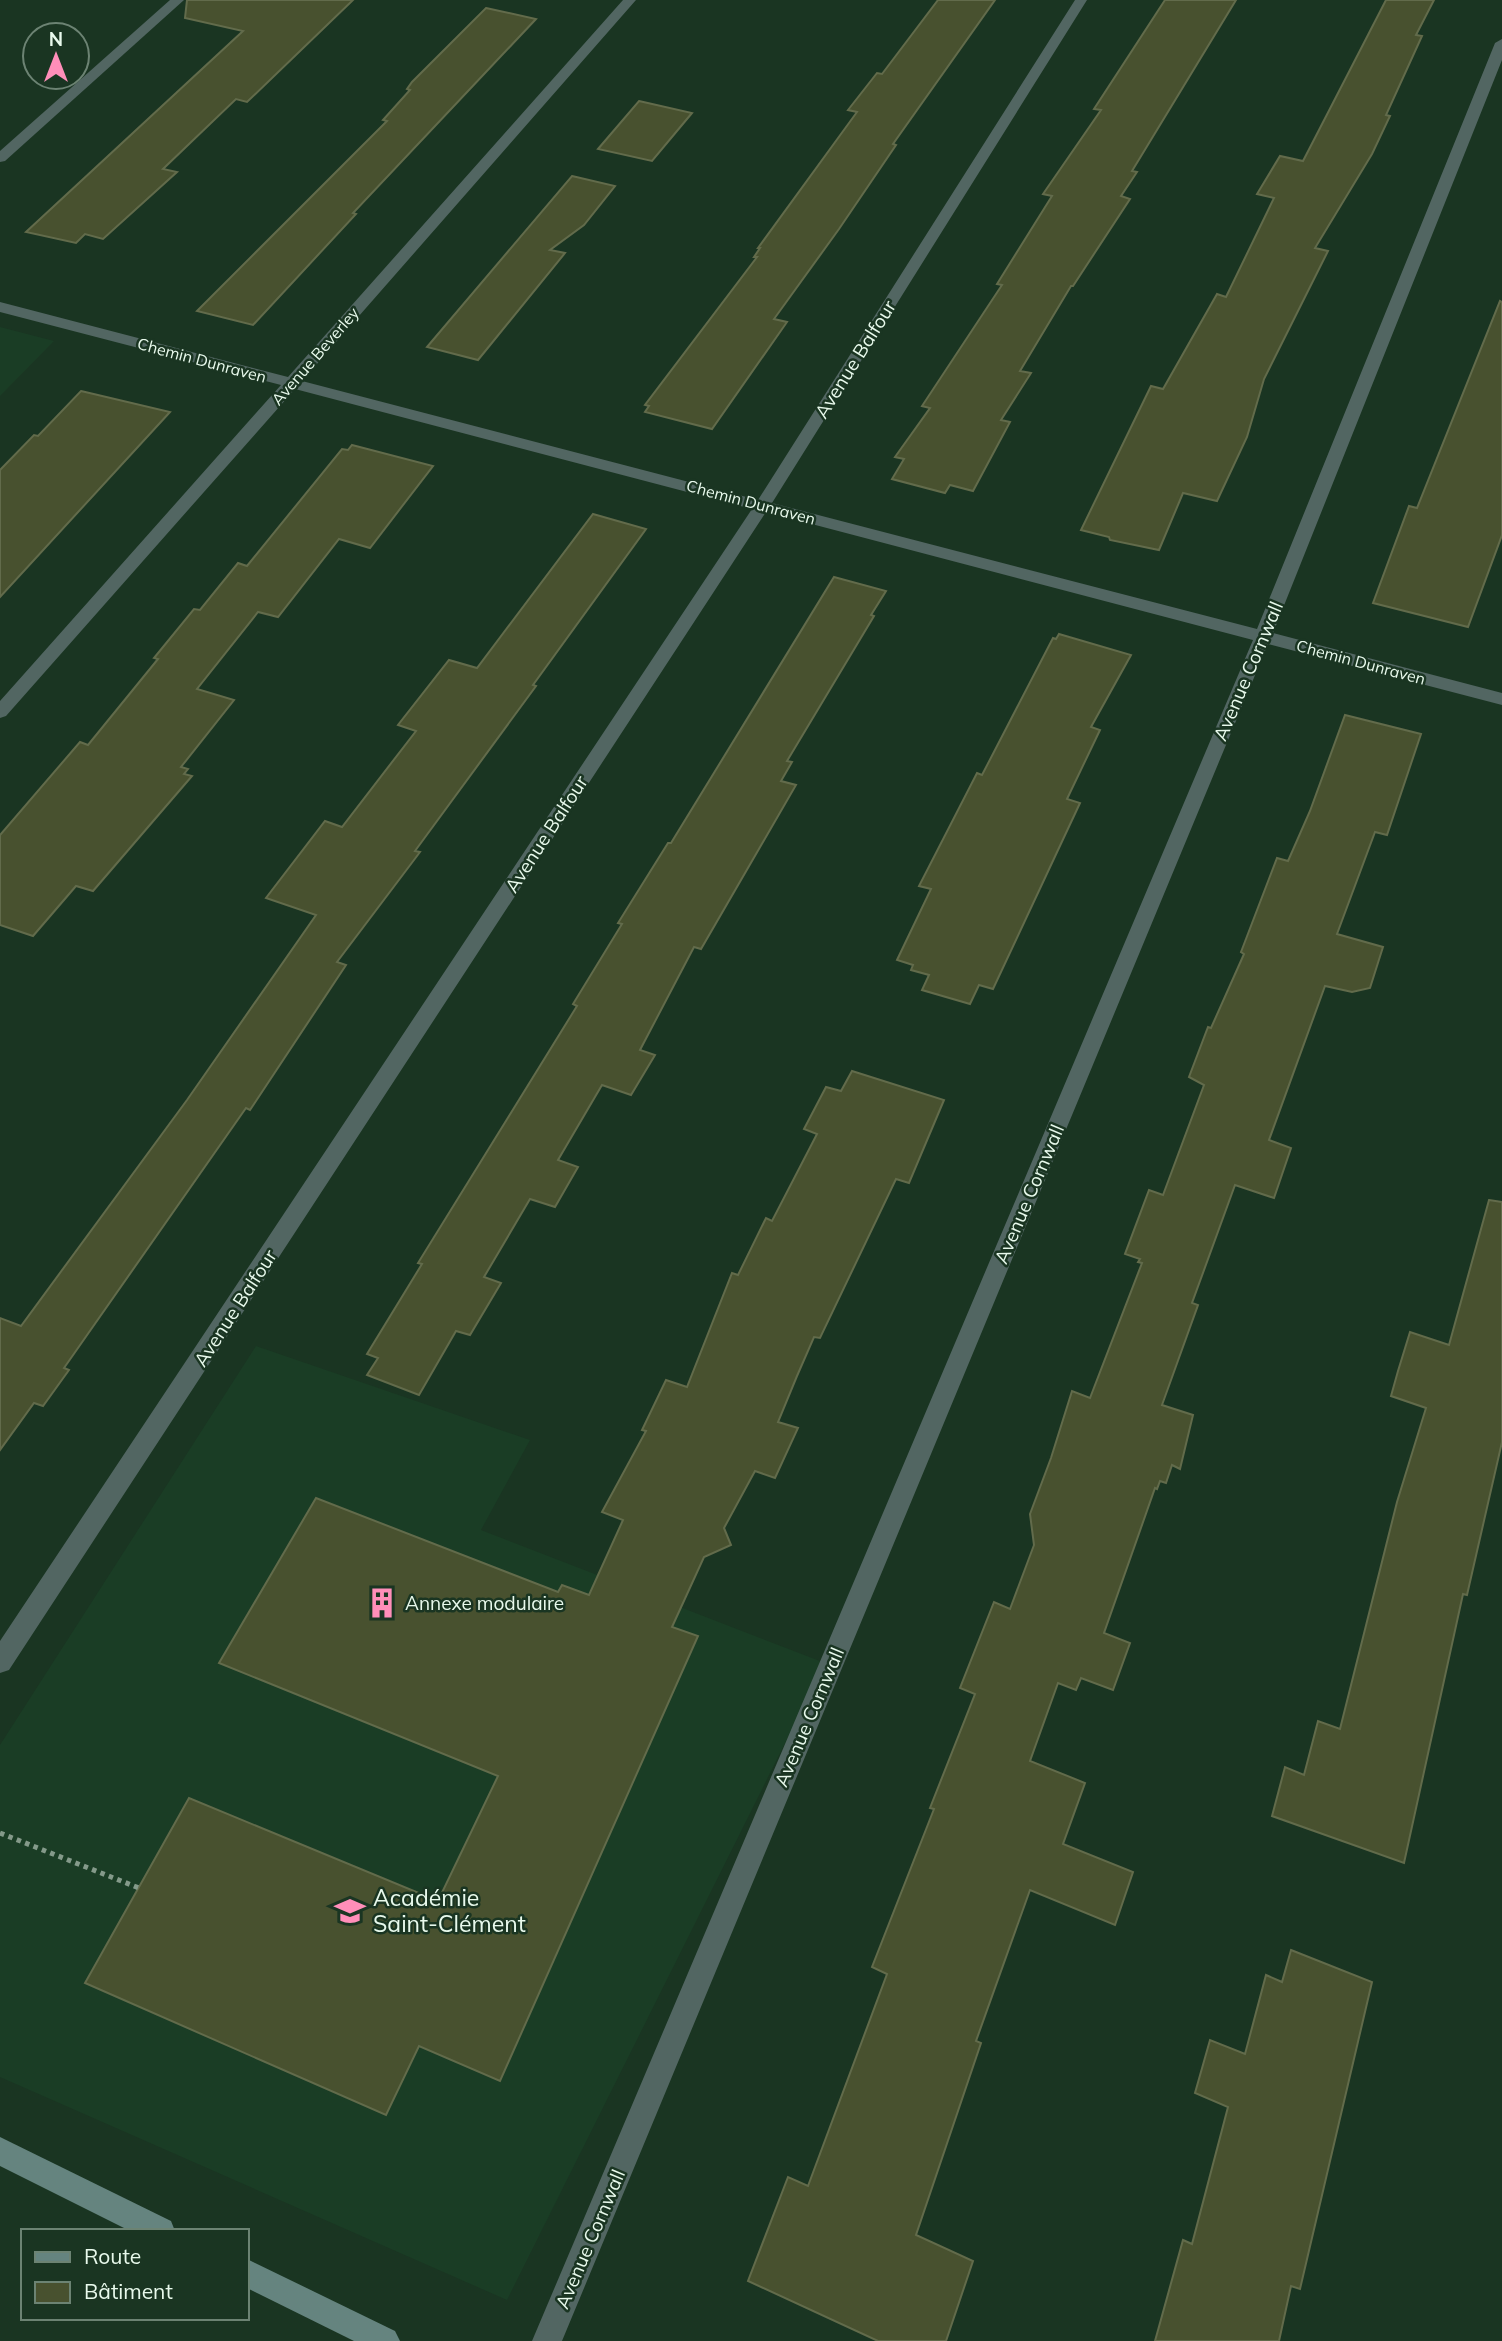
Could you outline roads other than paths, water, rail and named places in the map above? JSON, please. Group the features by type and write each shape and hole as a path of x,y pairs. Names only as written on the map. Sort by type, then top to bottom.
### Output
{"street":[{"path":"0,158 178,0"},
{"name":"Avenue Beverley","path":"0,712 630,0"},
{"name":"Avenue Balfour","path":"0,1662 763,505 1081,0"},
{"name":"Avenue Cornwall","path":"547,2341 1263,636 1502,43"},
{"name":"Chemin Dunraven","path":"0,307 1502,699"},
{"path":"0,2151 157,2229"},
{"path":"248,2273 384,2341"}],"place":[{"name":"Annexe modulaire","path":"382,1603"},
{"name":"Académie Saint-Clément","path":"350,1911"}]}
